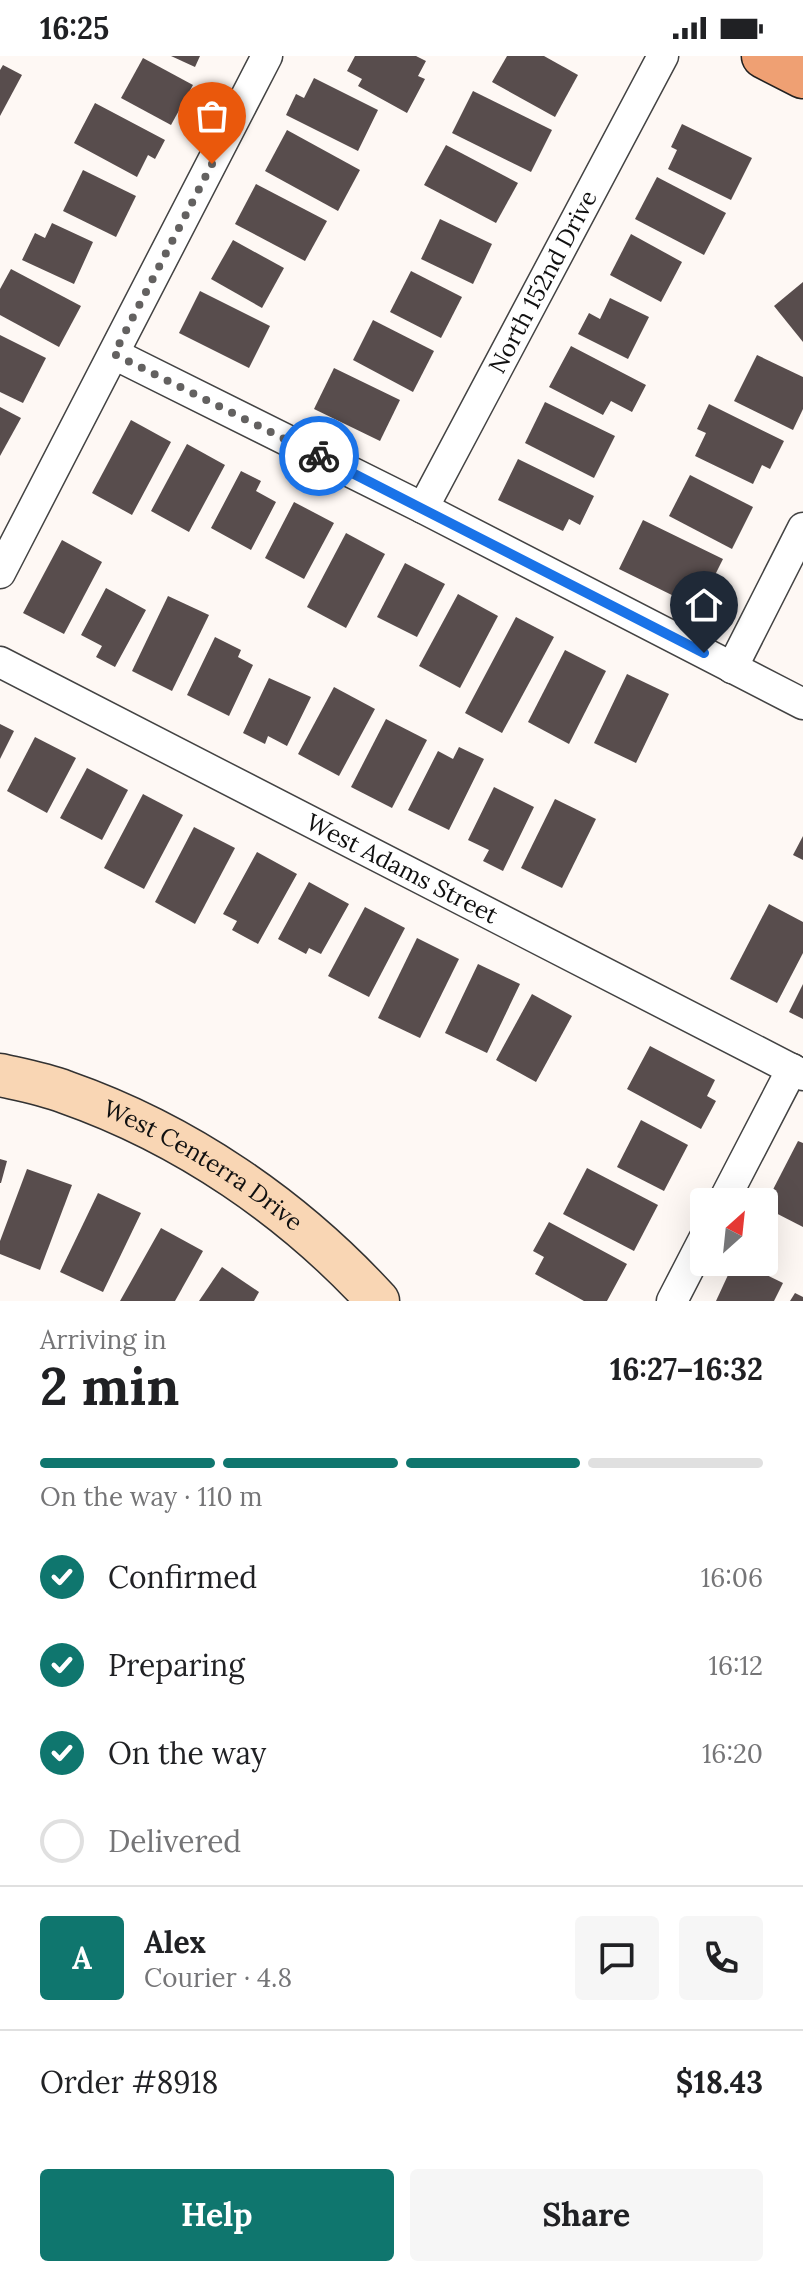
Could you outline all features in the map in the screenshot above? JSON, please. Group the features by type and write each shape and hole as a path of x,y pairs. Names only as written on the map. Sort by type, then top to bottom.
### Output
{"main road":[{"path":"764,56 803,76"}],"street":[{"path":"0,573 267,56"},
{"name":"North 152nd Drive","path":"423,508 663,56"},
{"path":"114,354 423,508 803,704"},
{"path":"732,668 803,528"},
{"name":"West Adams Street","path":"0,662 797,1072"},
{"path":"731,1188 797,1072"},
{"name":"West Centerra Drive","path":"0,1075 64,1091 116,1112 218,1165 271,1201 378,1301"},
{"path":"672,1301 690,1266"}],"building":[{"path":"171,56 200,56 195,67"},
{"path":"355,56 416,56 426,61 418,76 425,79 407,113 358,86 362,79 347,71"},
{"path":"507,56 544,56 578,75 555,117 492,82"},
{"path":"143,58 193,85 171,125 121,98"},
{"path":"3,65 22,75 0,116 0,70"},
{"path":"314,78 378,110 358,151 286,115 296,94 304,98"},
{"path":"473,91 552,130 531,172 452,133"},
{"path":"95,103 165,140 155,159 148,155 137,177 74,143"},
{"path":"682,124 752,158 731,200 668,169 677,150 671,147"},
{"path":"287,130 360,170 338,211 265,171"},
{"path":"446,145 518,183 496,223 424,185"},
{"path":"83,170 136,196 116,237 63,211"},
{"path":"657,177 726,213 704,255 635,219"},
{"path":"256,184 327,221 305,261 235,224"},
{"path":"440,219 492,244 473,284 421,259"},
{"path":"52,223 93,242 74,284 22,260 35,233 45,238"},
{"path":"631,234 682,262 661,302 610,275"},
{"path":"233,240 284,268 262,308 211,279"},
{"path":"11,269 81,306 59,347 0,315 0,289"},
{"path":"411,271 462,297 441,338 390,312"},
{"path":"803,282 803,342 774,306"},
{"path":"200,291 270,326 249,368 179,333"},
{"path":"610,298 649,317 628,359 578,334 589,313 600,319"},
{"path":"373,320 434,351 413,392 353,360"},
{"path":"0,335 46,358 23,403 0,392"},
{"path":"571,346 646,385 632,412 611,401 603,415 549,387"},
{"path":"757,355 803,377 803,409 793,430 734,401"},
{"path":"334,368 400,400 380,441 314,409"},
{"path":"545,402 615,436 594,478 525,443"},
{"path":"709,404 784,441 770,469 762,465 753,484 695,456 706,433 697,429"},
{"path":"0,407 21,418 0,456"},
{"path":"131,420 171,442 132,515 92,493"},
{"path":"187,444 225,465 189,532 151,511"},
{"path":"518,459 594,496 580,525 569,519 563,531 498,500"},
{"path":"241,471 261,481 256,491 276,502 251,550 211,528"},
{"path":"690,475 753,507 732,549 669,516"},
{"path":"294,502 334,523 304,579 265,558"},
{"path":"643,520 723,559 708,589 696,583 686,602 619,569"},
{"path":"346,533 385,554 346,628 307,607"},
{"path":"62,540 102,562 64,634 23,613"},
{"path":"405,563 445,584 417,637 377,617"},
{"path":"106,588 146,610 115,667 96,657 102,646 81,635"},
{"path":"458,594 498,616 460,688 419,666"},
{"path":"168,596 209,615 172,691 132,671"},
{"path":"516,617 554,637 502,733 465,713"},
{"path":"215,637 241,650 238,657 253,665 229,716 187,695"},
{"path":"565,650 606,671 569,744 528,722"},
{"path":"627,674 669,694 636,763 594,743"},
{"path":"269,678 311,697 287,746 268,736 265,744 243,733"},
{"path":"334,687 375,709 339,776 298,754"},
{"path":"386,719 427,740 392,808 351,787"},
{"path":"0,724 14,731 0,759"},
{"path":"35,737 76,758 47,813 7,791"},
{"path":"459,747 484,759 449,830 408,810 438,751 453,759"},
{"path":"87,768 128,790 102,840 60,818"},
{"path":"494,787 534,807 503,871 483,861 489,850 468,840"},
{"path":"143,794 183,815 144,889 104,868"},
{"path":"555,799 596,819 562,888 521,868"},
{"path":"194,827 235,848 195,924 155,902"},
{"path":"803,836 803,860 793,855"},
{"path":"257,852 297,874 258,944 232,930 237,921 223,914"},
{"path":"309,882 349,904 321,954 309,948 306,954 278,939"},
{"path":"769,904 803,922 803,953 777,1003 730,979"},
{"path":"365,907 405,928 369,997 328,976"},
{"path":"417,938 459,959 420,1038 378,1018"},
{"path":"478,964 520,984 487,1053 445,1033"},
{"path":"803,984 803,1019 789,1012"},
{"path":"532,994 572,1016 536,1082 496,1060"},
{"path":"650,1046 715,1080 707,1096 716,1101 701,1129 627,1089"},
{"path":"641,1120 688,1145 664,1191 617,1167"},
{"path":"798,1141 803,1143 803,1227 778,1214 778,1188 774,1188"},
{"path":"0,1159 7,1161 1,1183 0,1183"},
{"path":"587,1168 658,1205 634,1251 563,1214"},
{"path":"27,1169 72,1185 40,1270 0,1254 0,1241"},
{"path":"98,1193 141,1213 103,1292 60,1272"},
{"path":"549,1222 627,1264 607,1301 584,1301 535,1274 544,1257 533,1251"},
{"path":"161,1228 203,1251 175,1301 120,1301"},
{"path":"222,1267 259,1292 254,1301 199,1301"},
{"path":"728,1276 769,1276 783,1283 774,1301 716,1301"},
{"path":"795,1293 803,1297 803,1301 790,1301"}],"way so far":[{"path":"212,164 114,354 319,456"}],"route":[{"path":"319,456 704,653"}]}
